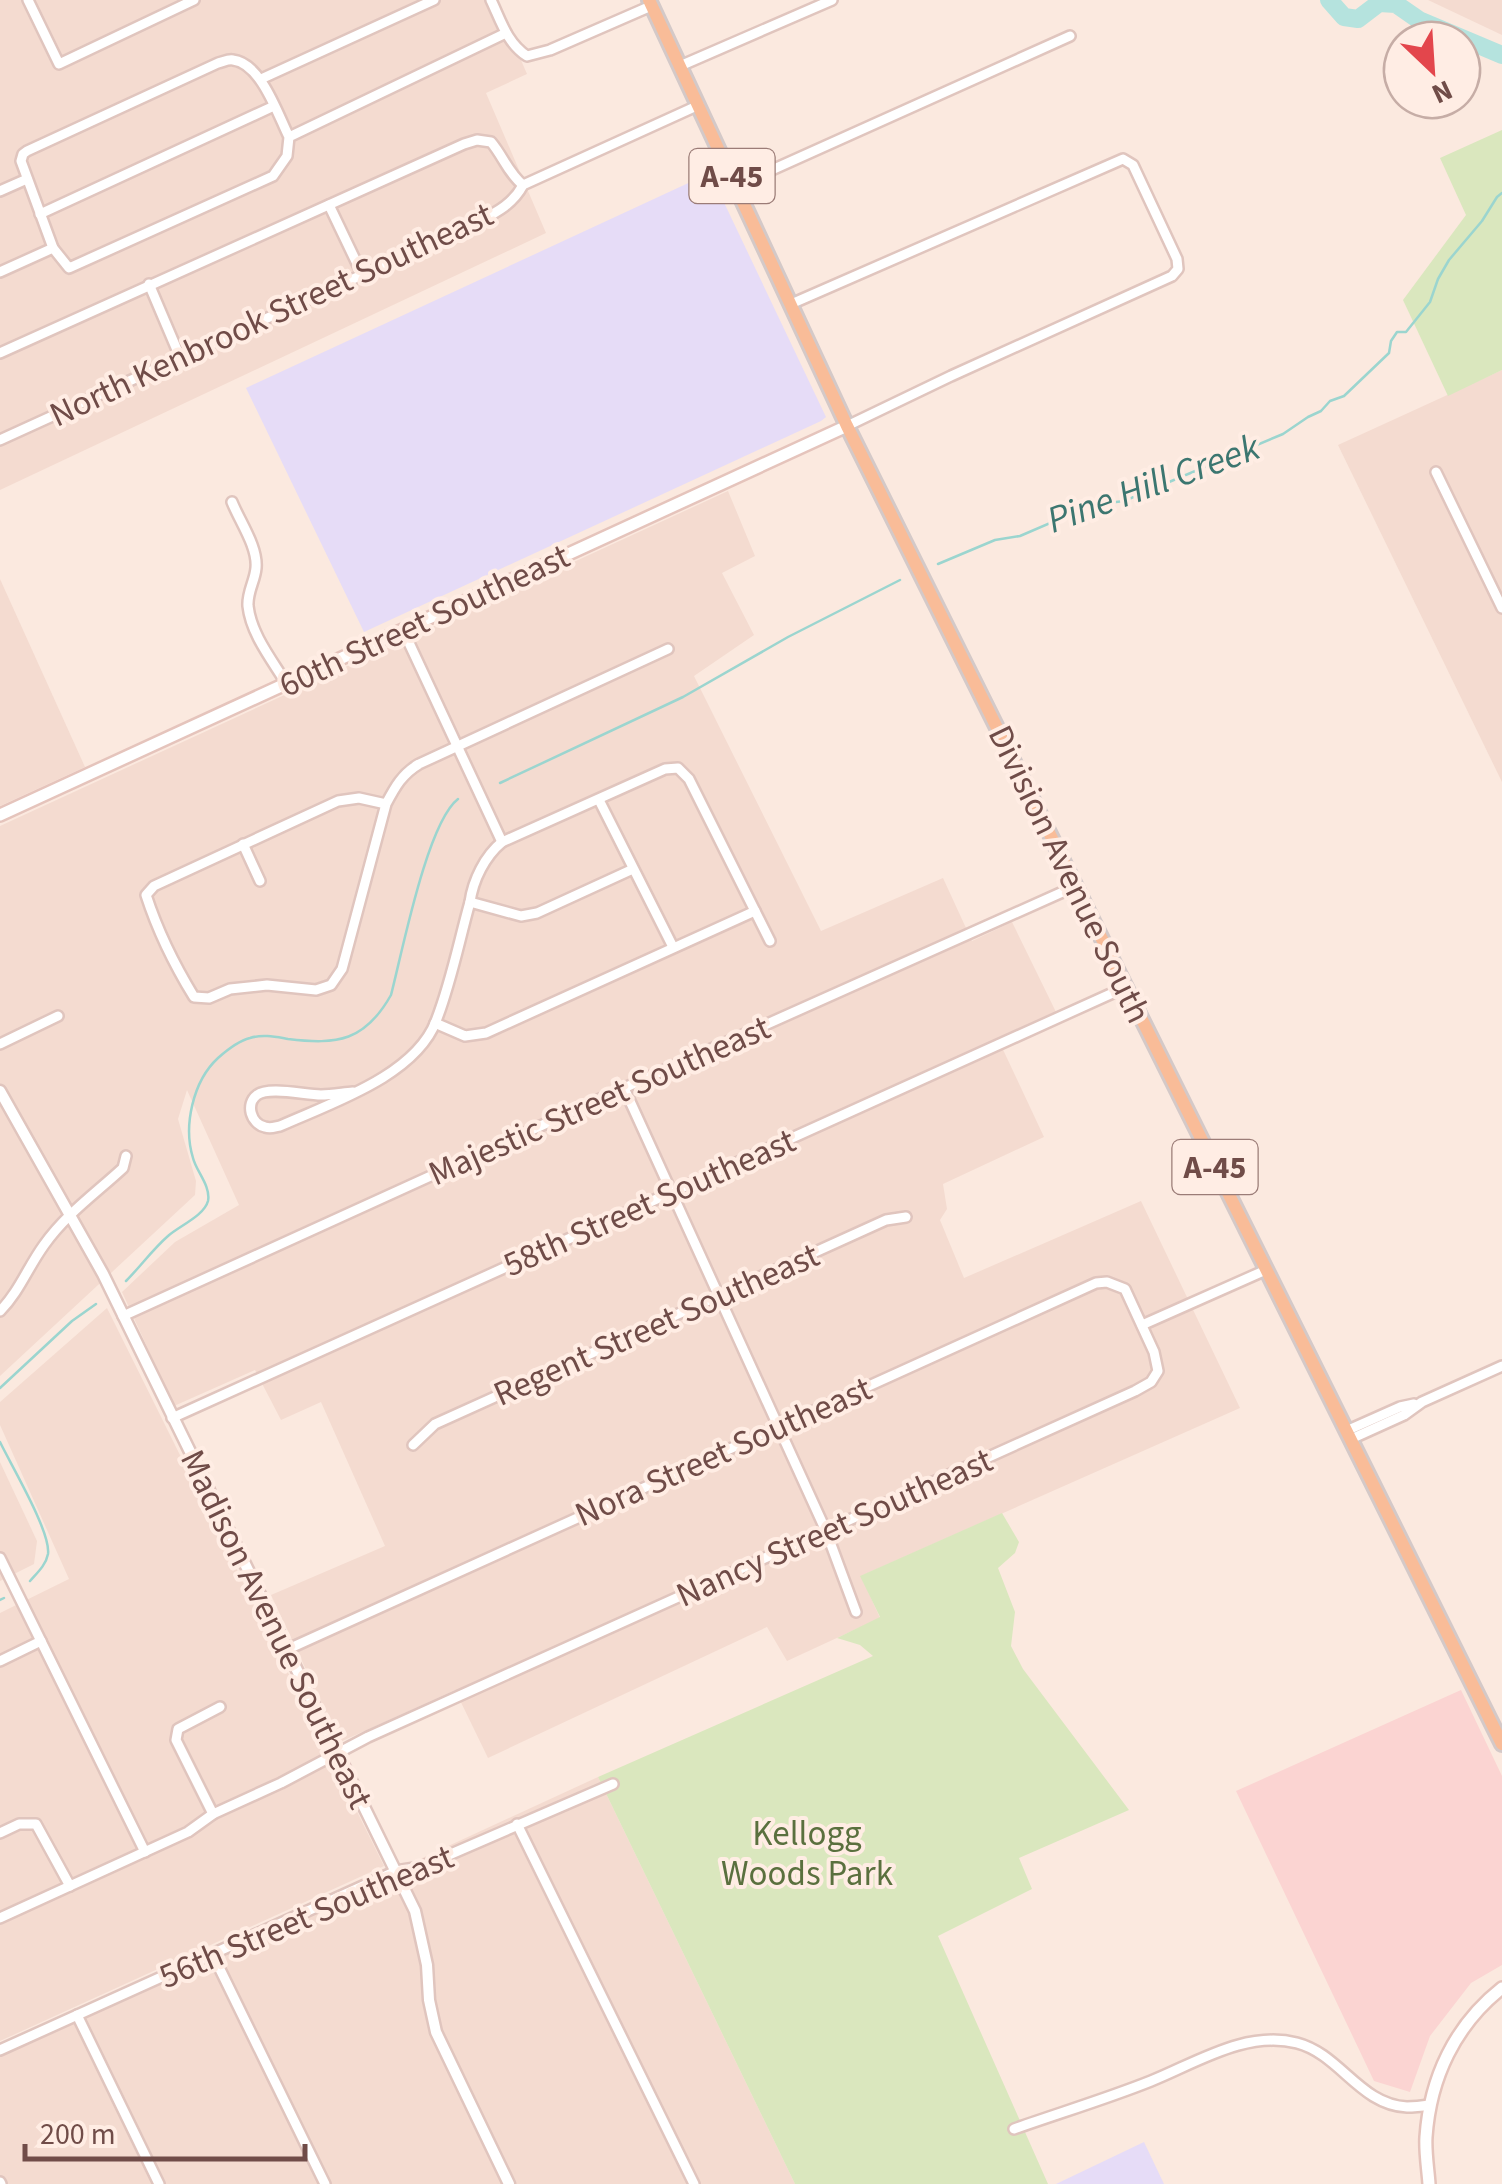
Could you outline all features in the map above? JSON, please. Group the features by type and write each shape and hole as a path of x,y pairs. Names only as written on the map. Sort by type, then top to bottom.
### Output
{"main road":[{"name":"Division Avenue South","path":"650,3 847,426 1502,1744"},
{"name":"60th Street Southeast","path":"0,815 847,426"},
{"path":"1429,2184 1425,2141 1434,2085 1451,2047 1475,2013 1502,1988"}],"street":[{"path":"28,0 59,64 194,0"},
{"path":"261,79 434,0"},
{"path":"491,0 506,33 527,56 650,3"},
{"path":"680,66 832,0"},
{"path":"289,137 506,33"},
{"path":"736,186 1070,36"},
{"path":"233,60 261,79 274,106 289,137 287,156 273,176 69,268 53,248 21,161 27,151 218,63 233,60"},
{"name":"North Kenbrook Street Southeast","path":"0,440 501,209 523,185 698,105"},
{"path":"40,214 274,106"},
{"path":"0,353 432,157 478,140 492,142 510,174 523,185"},
{"path":"791,304 1118,161 1127,160 1133,165 1177,259 1178,269 1172,276 847,426"},
{"path":"0,191 27,179"},
{"path":"328,205 362,274"},
{"path":"0,272 53,248"},
{"path":"150,284 180,357"},
{"path":"1436,472 1502,608"},
{"path":"232,502 255,557 256,571 248,604 253,626 286,683"},
{"path":"403,630 502,842"},
{"path":"386,804 359,798 338,801 154,886 146,894 194,997 209,998 248,986 316,990 330,985 342,969 386,804 404,774 668,649"},
{"path":"353,1092 322,1095 270,1091 255,1096 251,1114 256,1124 280,1126 353,1092 406,1062 435,1024 472,889 494,849 665,769 678,768 688,780 770,940"},
{"path":"599,800 673,947"},
{"path":"243,844 260,881"},
{"path":"470,902 521,916 538,913 633,868"},
{"name":"Majestic Street Southeast","path":"123,1316 1076,886"},
{"path":"435,1024 465,1036 486,1032 755,911"},
{"name":"58th Street Southeast","path":"172,1418 1126,987"},
{"path":"0,1044 58,1016"},
{"path":"624,1088 826,1531 856,1612"},
{"name":"Madison Avenue Southeast","path":"0,1091 102,1274 415,1911 436,2032 509,2184"},
{"path":"0,1311 43,1246 124,1168 126,1156"},
{"name":"Regent Street Southeast","path":"413,1445 434,1424 886,1220 906,1217"},
{"path":"1142,1325 1266,1270"},
{"name":"Nora Street Southeast","path":"286,1650 1096,1283 1107,1282 1125,1289 1142,1325"},
{"name":"Nancy Street Southeast","path":"0,1918 188,1832 213,1814 386,1729 1152,1382 1158,1371 1142,1325"},
{"path":"1349,1435 1404,1415 1422,1402 1502,1366"},
{"path":"0,1558 145,1852"},
{"path":"0,1661 41,1641"},
{"path":"213,1814 176,1740 178,1729 220,1706"},
{"name":"56th Street Southeast","path":"0,2050 396,1871 421,1867 613,1784"},
{"path":"0,1833 19,1824 36,1824 70,1886"},
{"path":"517,1824 694,2184"},
{"path":"213,1954 325,2184"},
{"path":"77,2015 159,2184"},
{"path":"1014,2129 1234,2047 1264,2041 1302,2044 1332,2062 1374,2097 1394,2105 1430,2105"}],"shaded area":[{"path":"0,0 495,0 527,74 486,93 546,233 0,490"},
{"path":"1428,0 1502,0 1502,35 1482,26 1482,20 1470,20"},
{"path":"710,173 826,417 364,632 246,388"},
{"path":"1502,370 1502,782 1338,445"},
{"path":"728,491 755,556 722,573 754,635 694,676 821,931 943,878 972,941 1012,922 1056,1012 998,1039 1044,1137 943,1184 947,1209 940,1220 964,1278 1141,1201 1240,1408 861,1576 880,1618 787,1661 767,1627 488,1758 455,1690 340,1742 271,1595 385,1546 321,1402 281,1420 255,1370 174,1406 122,1292 175,1242 239,1205 187,1090 178,1119 196,1181 195,1195 0,1376 0,826"},
{"path":"0,579 85,767 0,806"},
{"path":"107,1308 384,1866 0,2041 0,1613 69,1579 0,1425 0,1402"},
{"path":"0,1462 37,1541 34,1564 0,1581"},
{"path":"1461,1690 1502,1776 1502,1965 1471,1983 1430,2036 1410,2092 1374,2081 1236,1791"},
{"path":"598,1777 795,2184 0,2184 0,2053"},
{"path":"1144,2142 1164,2184 1056,2184"}],"green space":[{"path":"1502,130 1502,370 1448,396 1403,300 1466,215 1440,158"},
{"name":"Kellogg Woods Park","path":"1002,1513 1019,1542 1015,1553 998,1568 1015,1612 1011,1646 1023,1669 1129,1810 1019,1858 1032,1889 938,1936 1048,2184 795,2184 598,1777 873,1656 860,1645 837,1638 880,1617 860,1576"}],"waterway":[{"path":"1329,0 1344,17 1358,19 1379,3 1396,4 1419,20 1502,55"},
{"name":"Pine Hill Creek","path":"938,564 995,540 1020,536 1092,505 1124,501 1283,434 1321,411 1330,401 1344,396 1389,353 1397,332 1406,332 1430,302 1449,260 1502,193"},
{"name":"Pine Hill Creek","path":"500,783 683,697 900,580"},
{"name":"Pine Hill Creek","path":"126,1281 162,1241 206,1206 207,1190 190,1145 190,1118 196,1091 218,1058 255,1037 336,1040 360,1031 381,1010 391,995 426,860 447,813 458,799"},
{"path":"0,1388 72,1321 96,1304"},
{"path":"0,1442 37,1515 47,1544 45,1562 30,1581"},
{"path":"0,1600 4,1598"}]}
